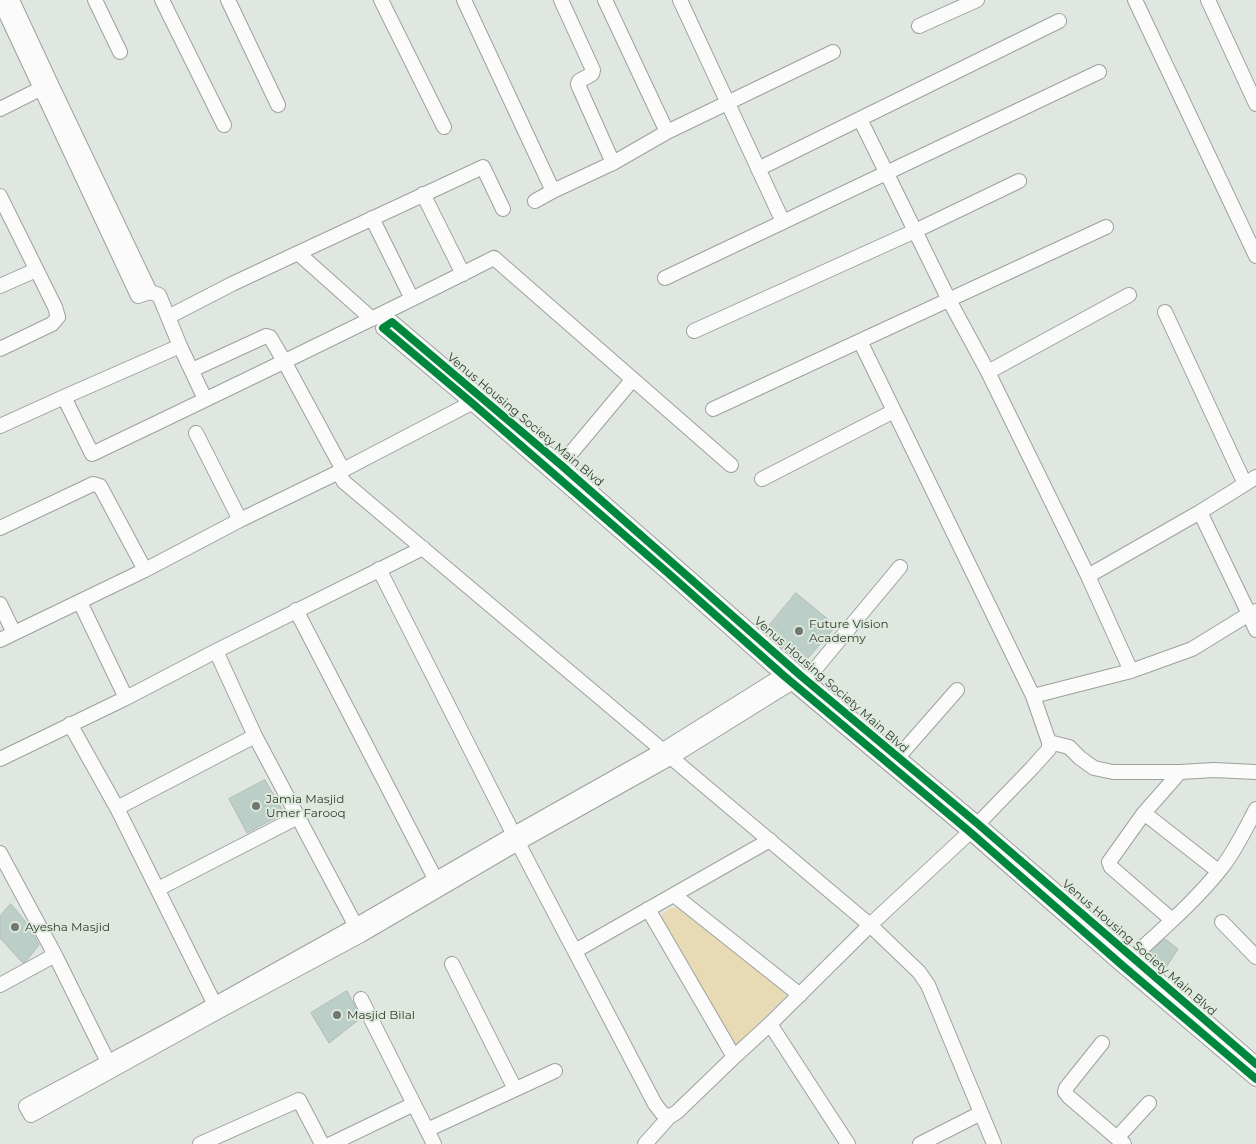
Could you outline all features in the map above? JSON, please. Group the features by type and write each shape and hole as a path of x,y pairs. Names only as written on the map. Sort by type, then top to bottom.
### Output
{"street":[{"path":"9,20 12,0"},
{"path":"94,0 120,52"},
{"path":"162,0 224,125"},
{"path":"228,0 278,105"},
{"path":"381,0 444,127"},
{"path":"464,0 553,190"},
{"path":"561,0 593,70 592,74 579,81 578,84 614,163"},
{"path":"605,0 667,132"},
{"path":"919,26 977,0"},
{"path":"1135,0 1256,256"},
{"path":"1208,0 1256,104"},
{"path":"0,1 46,86 150,292 158,295 205,399"},
{"path":"684,1 727,102 783,222"},
{"path":"758,169 1059,21"},
{"path":"535,201 553,190 614,163 667,132 833,52"},
{"path":"665,278 1099,72"},
{"path":"0,108 46,86"},
{"path":"860,119 949,300 988,372 1088,576 1131,671"},
{"path":"168,317 232,284 482,167 503,209"},
{"path":"694,331 915,232 1019,181"},
{"path":"423,194 463,274"},
{"path":"0,349 52,324 58,316 2,203"},
{"path":"372,218 412,300"},
{"path":"713,409 1106,228"},
{"name":"Venus Housing Society Main Blvd","path":"298,253 477,400 557,469 668,573 795,676 974,828 1128,962 1256,1079"},
{"path":"64,397 92,454 284,361 382,323 412,300 494,258 731,465"},
{"path":"0,286 36,270"},
{"path":"988,372 1129,296"},
{"path":"1088,576 1250,481 1166,312"},
{"path":"192,370 266,336 270,337 284,361 344,482 870,925 919,972 928,985 994,1144"},
{"path":"645,1144 670,1117 974,828 1049,749 1049,742 1033,696 860,341"},
{"path":"0,426 180,346"},
{"path":"557,469 632,379"},
{"path":"0,640 145,570 477,400"},
{"path":"762,479 894,410"},
{"path":"196,433 240,520"},
{"path":"0,528 93,484 100,486 145,570"},
{"path":"1200,512 1253,613 1256,630"},
{"path":"0,759 126,698 296,610 423,548"},
{"path":"28,1110 358,931 516,838 668,753 795,676 900,568"},
{"path":"379,569 516,838 655,1104 662,1113 670,1117"},
{"path":"80,602 126,698"},
{"path":"0,604 14,633"},
{"path":"296,610 438,884"},
{"path":"1033,696 1131,671 1192,649 1253,613"},
{"path":"216,651 255,736 358,931"},
{"path":"894,762 957,690"},
{"path":"70,724 117,808 217,1008"},
{"path":"117,808 255,736"},
{"path":"1049,742 1070,747 1080,758 1094,768 1114,772 1214,770 1256,772"},
{"path":"1172,920 1111,867 1109,862 1144,813 1180,772"},
{"path":"1128,962 1196,898 1224,865 1256,809"},
{"path":"1144,813 1218,872"},
{"path":"158,889 298,817"},
{"path":"575,950 770,840"},
{"path":"0,853 55,955 111,1066"},
{"path":"674,895 800,994"},
{"path":"648,909 734,1057"},
{"path":"1256,943 1225,919 1256,957"},
{"path":"0,985 55,955"},
{"name":"Venus Housing Society Main Blvd","path":"1128,962 1256,1064"},
{"path":"452,964 515,1090"},
{"path":"361,998 434,1144"},
{"path":"770,1024 848,1144"},
{"path":"1102,1044 1066,1088 1065,1092 1069,1097 1121,1141 1149,1102"},
{"path":"427,1130 555,1070"},
{"path":"207,1143 299,1100 322,1144"},
{"path":"331,1144 414,1104"},
{"path":"920,1144 981,1113"}],"shaded area":[{"path":"670,908 682,909 787,995 736,1045 660,919"}],"building":[{"name":"Future Vision Academy","path":"796,593 836,626 802,665 764,632"},
{"name":"Jamia Masjid Umer Farooq","path":"265,780 284,813 247,833 229,799"},
{"name":"Ayesha Masjid","path":"11,904 29,926 39,945 23,963 0,938 0,916"},
{"path":"1165,939 1178,949 1163,972 1145,957"},
{"name":"Masjid Bilal","path":"347,991 361,1018 329,1043 311,1013"}],"cycle path":[{"path":"1256,1064 978,824 801,676 561,465 392,322 383,328 668,573 783,675 970,832 1256,1079"}],"place":[{"name":"Future Vision Academy","path":"799,631"},
{"name":"Jamia Masjid Umer Farooq","path":"256,806"},
{"name":"Ayesha Masjid","path":"15,927"},
{"name":"Masjid Bilal","path":"337,1015"}]}
